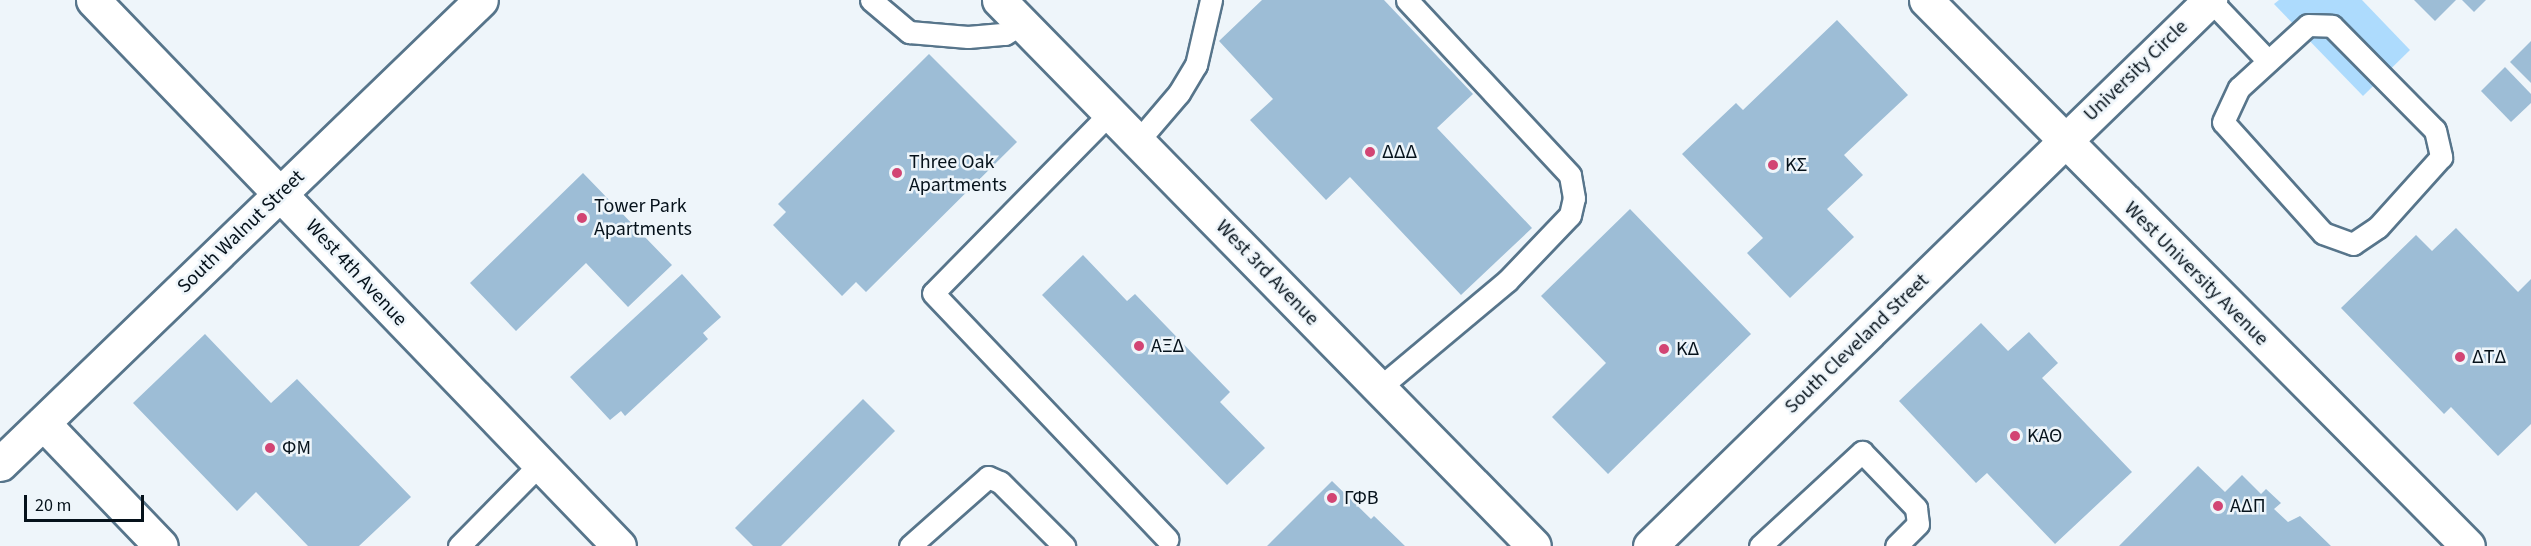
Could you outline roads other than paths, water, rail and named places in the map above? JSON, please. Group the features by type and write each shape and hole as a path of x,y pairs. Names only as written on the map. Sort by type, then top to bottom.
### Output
{"street":[{"name":"West 4th Avenue","path":"93,0 619,546"},
{"name":"South Walnut Street","path":"0,464 482,0"},
{"name":"West 3rd Avenue","path":"999,0 1534,546"},
{"name":"West University Avenue","path":"1926,0 2064,142 2468,546"},
{"name":"University Circle","path":"2064,142 2210,0"},
{"name":"South Cleveland Street","path":"1650,546 2064,142"},
{"path":"43,423 161,546"}],"lane":[{"path":"871,0 909,32 968,37 1005,34 1022,23"},
{"path":"1137,141 1179,93 1196,65 1211,0"},
{"path":"1379,388 1507,281 1570,215 1574,198 1570,175 1407,0"},
{"path":"2210,0 2268,61"},
{"path":"2308,25 2332,26 2435,130 2441,157 2378,227 2353,244 2323,233 2223,122 2239,88 2268,61 2308,25"},
{"path":"1110,113 933,293 1167,539"},
{"path":"1760,546 1862,452 1916,508 1918,524 1896,546"},
{"path":"459,546 539,465"},
{"path":"910,546 988,477 1000,483 1064,546"}],"place":[{"name":"ΔΔΔ","path":"1370,152"},
{"name":"KΣ","path":"1773,165"},
{"name":"Three Oak Apartments","path":"897,173"},
{"name":"Tower Park Apartments","path":"582,218"},
{"name":"ΑΞΔ","path":"1139,346"},
{"name":"ΚΔ","path":"1664,349"},
{"name":"ΔTΔ","path":"2460,357"},
{"name":"ΚΑΘ","path":"2015,436"},
{"name":"ΦΜ","path":"270,448"},
{"name":"ΓΦΒ","path":"1332,498"},
{"name":"ΑΔΠ","path":"2218,506"}]}
